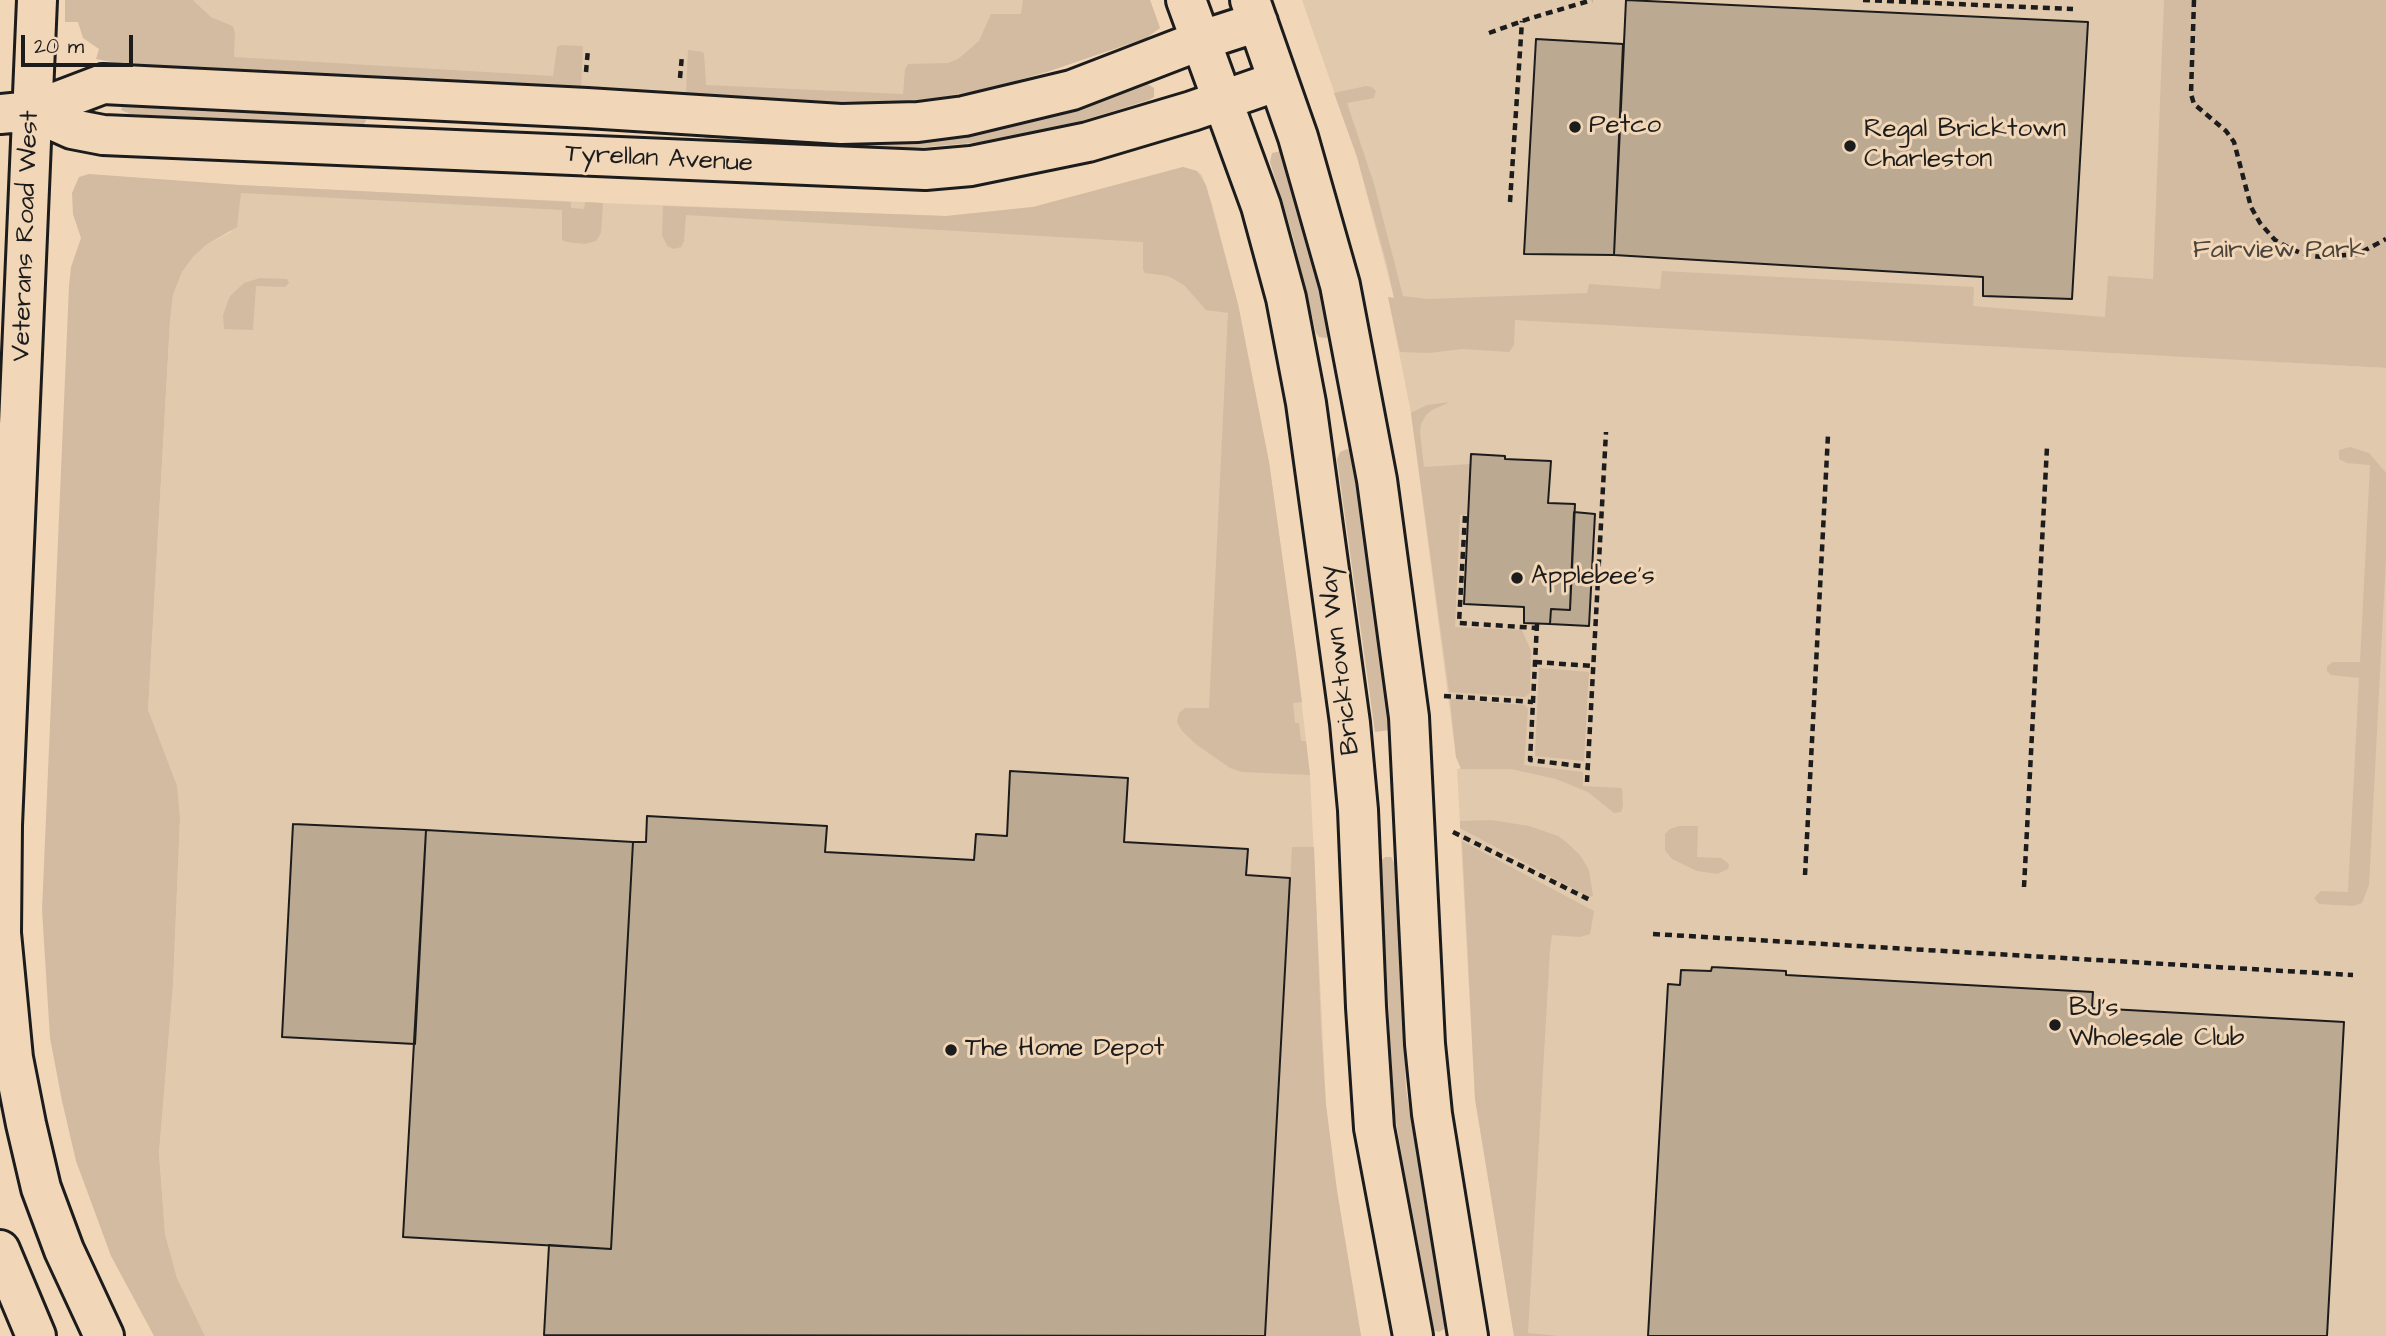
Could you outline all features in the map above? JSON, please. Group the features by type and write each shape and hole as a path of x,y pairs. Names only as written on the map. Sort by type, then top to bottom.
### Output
{"street":[{"name":"Veterans Road West","path":"37,0 16,113 1,933 13,1058 41,1188 64,1250 104,1336"},
{"name":"Bricktown Way","path":"1186,0 1265,219 1286,298 1306,402 1341,650 1357,802 1374,1128 1413,1336"},
{"name":"Tyrellan Avenue","path":"16,113 103,83 841,124 929,120 964,116 1072,90 1199,41 1254,11"},
{"path":"1254,11 1314,189 1340,285 1362,393 1399,630 1409,717 1425,1044 1432,1114 1468,1336"},
{"name":"Tyrellan Avenue","path":"16,113 103,135 925,170 971,166 1088,142 1223,101 1278,81"},
{"path":"635,159 637,112"},
{"path":"1306,402 1362,393"},
{"path":"0,581 7,710"},
{"path":"1357,802 1413,800"},
{"path":"0,1250 36,1336"}],"path":[{"path":"1489,33 1592,0"},
{"path":"1863,0 2073,9"},
{"path":"2194,0 2191,94 2194,104 2226,131 2234,142 2251,207 2260,223 2275,240 2306,255 2337,258 2358,254 2386,239"},
{"path":"1510,202 1522,21"},
{"path":"679,89 682,55"},
{"path":"1587,782 1606,432"},
{"path":"1805,875 1828,435"},
{"path":"2024,887 2047,447"},
{"path":"1465,516 1459,623 1537,626 1530,760 1588,767"},
{"path":"1535,662 1593,666"},
{"path":"1444,696 1533,702"},
{"path":"1450,830 1590,900"},
{"path":"1653,934 2353,975"}],"shaded area":[{"path":"193,0 1150,0 1160,28 1146,38 990,89 934,99 818,103 232,71 235,33 233,26 211,17"},
{"path":"1302,0 2181,0 2232,359 2386,368 2386,1336 1514,1336 1475,1099 1457,769 1461,768 1456,757 1411,413 1388,297 1394,298 1357,157"},
{"path":"1183,167 1202,175 1212,204 1238,304 1269,462 1310,775 1326,1105 1361,1336 205,1336 177,1278 165,1234 159,1153 173,985 180,819 148,710 173,295 182,272 193,257 206,245 231,232 240,185 946,216 1033,207"}],"green space":[{"path":"65,0 193,0 211,17 233,26 234,57 553,76 557,47 583,46 581,89 122,64 96,59 99,49 83,38 78,22 65,22"},
{"path":"1023,0 1150,0 1160,28 1146,38 1047,72 990,88 934,98 876,103 818,103 686,94 688,50 703,52 706,85 903,94 905,69 908,64 948,63 958,59 979,41 991,14 1021,14"},
{"name":"Fairview Park","path":"2164,0 2386,0 2386,368 1515,320 1514,345 1509,352 1462,349 1429,353 1400,352 1388,297 1394,298 1387,265 1357,157 1334,93 1366,86 1376,91 1374,98 1347,103 1374,184 1403,296 1428,299 1587,293 1589,284 1660,289 1662,271 1974,287 1973,306 2105,317 2108,276 2153,279"},
{"path":"1146,83 1154,88 1154,97 1149,100 1059,128 994,141 892,150 704,140 706,133"},
{"path":"123,103 365,116 366,121 357,127 130,114 121,110"},
{"path":"1281,151 1319,275 1331,332 1326,338 1319,337 1316,333 1292,233 1270,162 1272,153"},
{"path":"1183,167 1197,171 1206,185 1238,304 1269,462 1296,655 1302,702 1293,703 1295,723 1299,723 1301,741 1306,741 1310,775 1242,772 1230,768 1197,745 1182,731 1177,722 1179,713 1185,708 1209,708 1228,313 1206,310 1184,285 1168,276 1145,273 1143,242 686,215 681,247 674,249 667,246 662,235 663,206 946,216 1033,207"},
{"path":"89,174 240,185 571,202 571,208 584,209 585,202 603,203 601,233 596,241 585,244 562,240 562,210 241,193 237,227 206,245 193,257 182,272 173,295 148,710 177,786 180,819 173,985 159,1153 165,1234 177,1278 205,1336 154,1336 111,1256 76,1161 50,1038 42,910 69,286 71,267 81,238 73,214 72,193 79,177"},
{"path":"260,278 287,279 289,283 285,287 256,286 253,330 224,329 223,315 230,296 244,283"},
{"path":"1450,402 1426,415 1420,432 1424,467 1470,464 1468,514 1460,515 1455,627 1522,630 1531,651 1530,693 1525,697 1449,692 1411,413 1427,405"},
{"path":"2350,447 2369,453 2386,473 2386,558 2369,885 2362,903 2354,906 2319,904 2314,898 2321,891 2348,892 2359,678 2331,675 2327,666 2333,662 2360,662 2370,465 2347,463 2339,459 2339,450"},
{"path":"1347,449 1354,460 1390,730 1375,732 1337,459 1340,452"},
{"path":"1539,668 1589,672 1584,761 1535,756"},
{"path":"1450,699 1525,705 1528,709 1524,765 1583,772 1583,786 1622,788 1621,812 1614,813 1588,792 1556,779 1511,769 1461,769 1456,757"},
{"path":"1491,820 1529,826 1565,841 1580,855 1589,870 1593,896 1589,897 1460,828 1460,821"},
{"path":"1679,826 1698,826 1697,857 1721,858 1729,864 1728,869 1717,874 1697,871 1672,859 1665,850 1665,834"},
{"path":"1462,841 1594,911 1590,934 1580,937 1552,935 1550,950 1528,1333 1558,1336 1514,1336 1475,1099"},
{"path":"1292,847 1314,847 1326,1105 1361,1336 1265,1336"},
{"path":"1385,857 1391,857 1396,866 1406,1089 1444,1323 1444,1329 1439,1332 1431,1329 1394,1110 1381,866"}],"building":[{"name":"Regal Bricktown Charleston","path":"1626,0 2088,22 2072,299 1983,296 1983,277 1614,255"},
{"name":"Petco","path":"1536,39 1623,44 1614,255 1524,254"},
{"path":"1471,454 1551,461 1548,503 1575,504 1570,610 1551,609 1550,624 1524,623 1524,607 1464,604"},
{"path":"1574,512 1595,514 1589,626 1550,624 1551,609 1570,610"},
{"name":"The Home Depot","path":"1010,771 1128,778 1124,842 1248,849 1246,875 1290,878 1265,1336 544,1335 549,1245 611,1249 633,842 646,842 647,816 827,826 825,852 974,860 976,834 1007,836"},
{"path":"293,824 426,830 415,1044 282,1037"},
{"path":"426,830 633,842 611,1249 403,1237"},
{"path":"1712,967 1786,971 1786,975 2093,992 2092,1008 2344,1022 2327,1336 1648,1336 1668,984 1680,985 1681,970 1711,971"}],"place":[{"name":"Petco","path":"1575,127"},
{"name":"Regal Bricktown Charleston","path":"1850,146"},
{"name":"Applebee's","path":"1517,578"},
{"name":"BJ's Wholesale Club","path":"2055,1025"},
{"name":"The Home Depot","path":"951,1050"}]}
